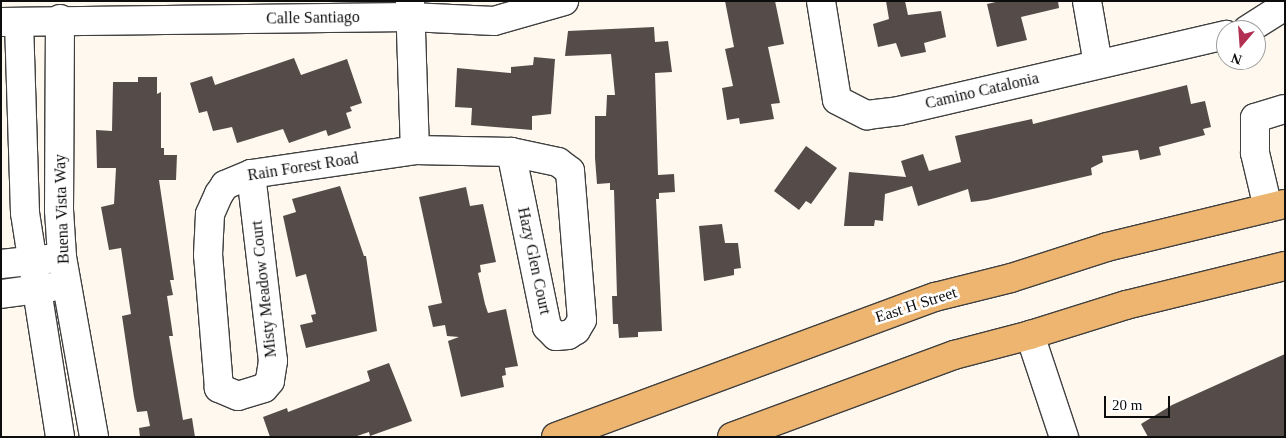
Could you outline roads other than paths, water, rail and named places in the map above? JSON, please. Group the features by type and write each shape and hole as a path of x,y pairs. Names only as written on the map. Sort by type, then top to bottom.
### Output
{"main road":[{"name":"East H Street","path":"556,437 935,297 1011,278 1108,247 1276,206"},
{"path":"732,437 954,355 1030,335 1126,305 1285,266"}],"street":[{"name":"Calle Santiago","path":"60,19 410,9 494,20 564,1"},
{"name":"Camino Catalonia","path":"821,1 837,100 867,116 899,111 1216,37"},
{"path":"1087,1 1098,64"},
{"path":"1263,20 1285,6"},
{"path":"410,9 415,150"},
{"name":"Buena Vista Way","path":"60,437 30,260 10,22 60,19 59,210 62,258 94,437"},
{"path":"1276,206 1255,153 1255,118 1285,109"},
{"name":"Rain Forest Road","path":"210,214 225,185 252,174 415,150 511,152 558,162 570,171"},
{"name":"Hazy Glen Court","path":"511,152 548,327 556,336 568,336 576,330 582,320 570,171"},
{"name":"Misty Meadow Court","path":"210,214 208,256 219,388 238,396 253,394 270,381 273,361 252,174"},
{"path":"1,264 62,258"},
{"path":"1,294 67,285"},
{"path":"1030,335 1064,437"}]}
